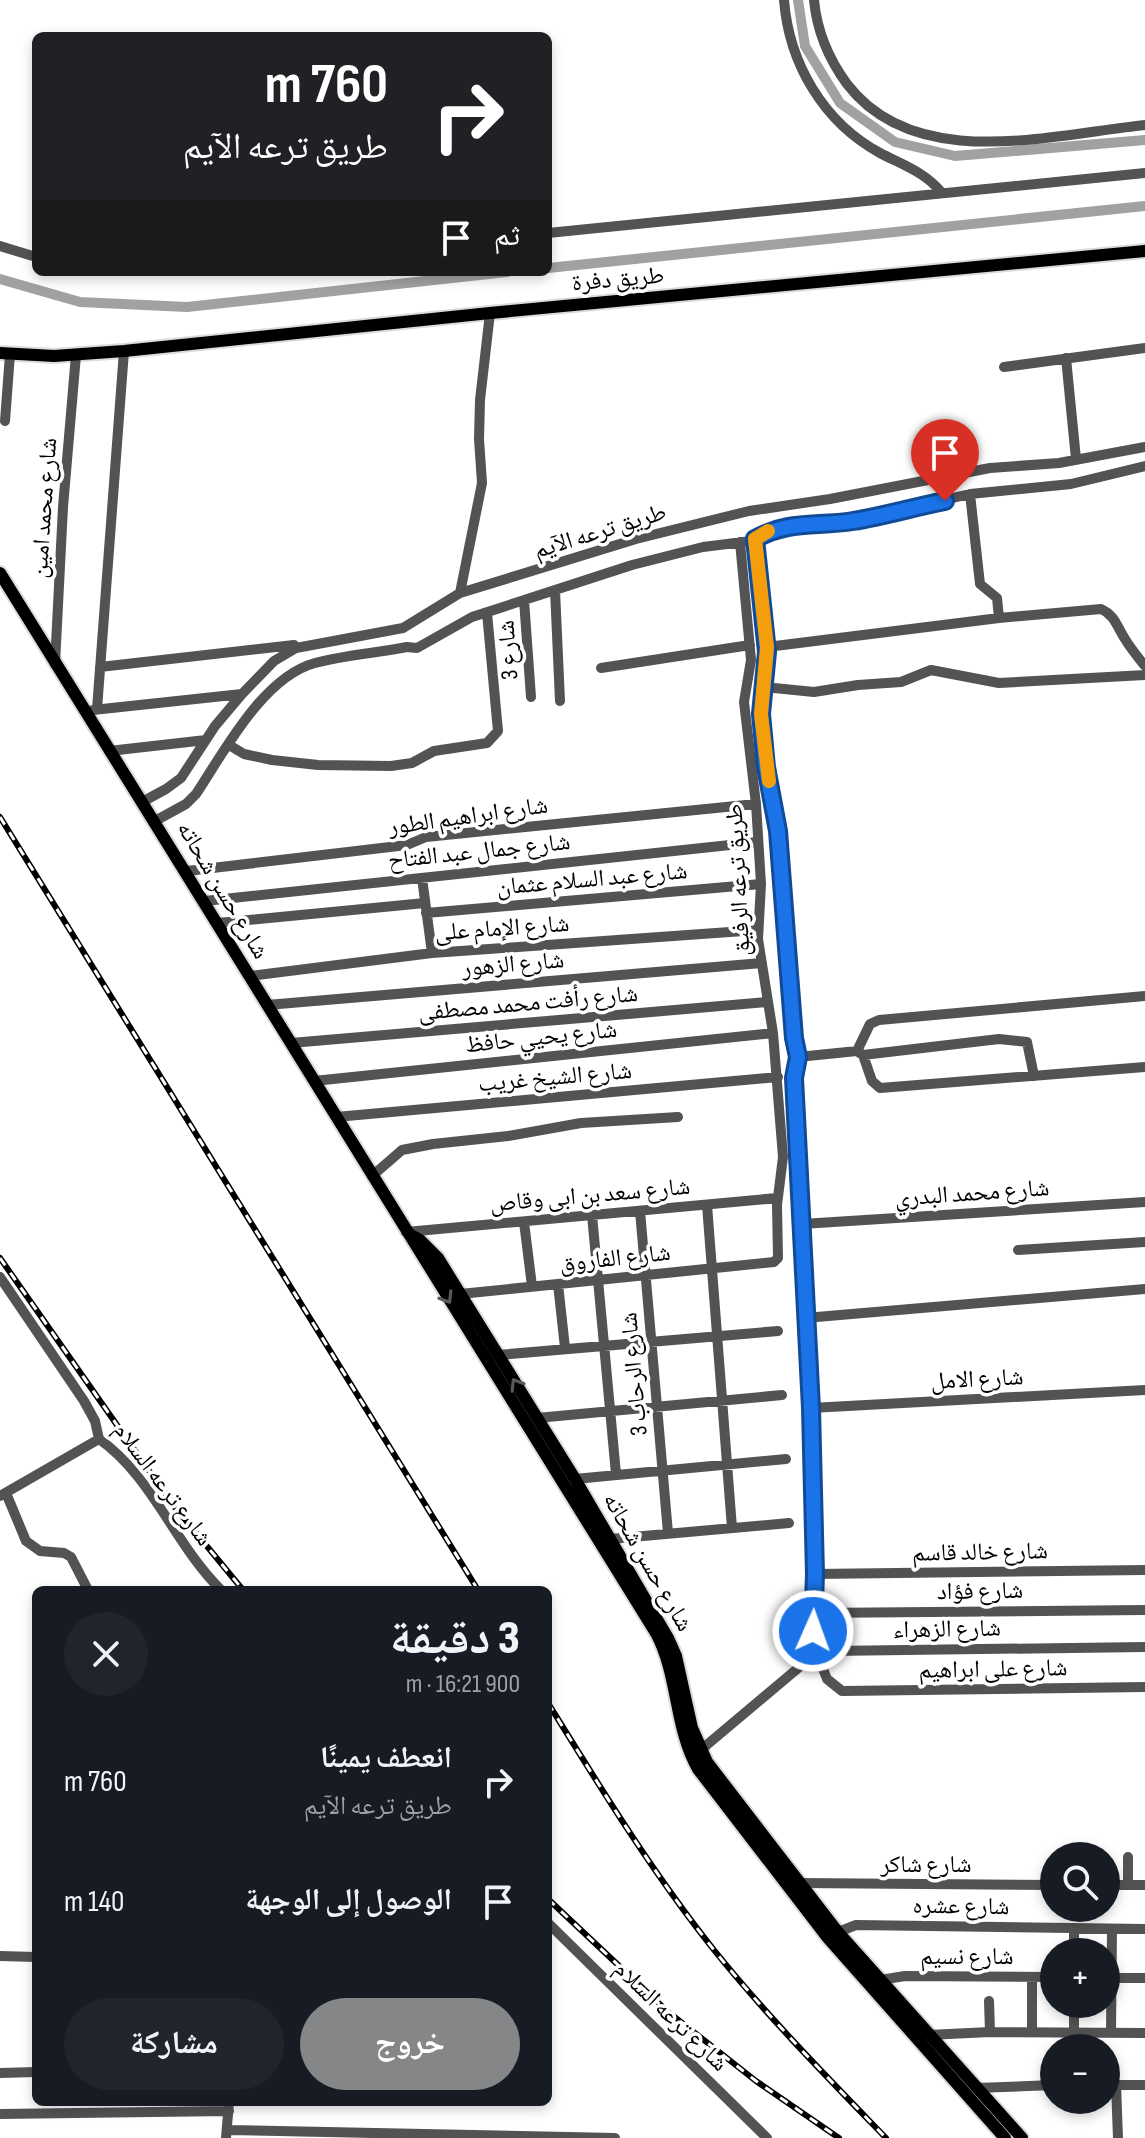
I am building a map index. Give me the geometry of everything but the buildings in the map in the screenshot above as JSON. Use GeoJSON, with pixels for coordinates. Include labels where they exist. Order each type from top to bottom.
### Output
{"type":"FeatureCollection","features":[{"type":"Feature","properties":{"kind":"main road","name":"طريق دفرة"},"geometry":{"type":"LineString","coordinates":[[5,354],[76,355],[124,351],[1145,251]]}},
{"type":"Feature","properties":{"kind":"main road","name":"شارع حسن شحاته"},"geometry":{"type":"LineString","coordinates":[[0,573],[55,664],[91,710],[109,751],[187,871],[406,1232],[656,1633],[667,1659],[682,1731],[696,1754],[833,1934],[1005,2138]]}},
{"type":"Feature","properties":{"kind":"main road","name":"شارع حسن شحاته"},"geometry":{"type":"LineString","coordinates":[[406,1232],[432,1250],[575,1479],[672,1647],[696,1754]]}},
{"type":"Feature","properties":{"kind":"main road","name":"شارع حسن شحاته"},"geometry":{"type":"LineString","coordinates":[[760,1841],[798,1883],[833,1934],[880,1980],[1022,2138]]}},
{"type":"Feature","properties":{"kind":"street"},"geometry":{"type":"LineString","coordinates":[[784,0],[787,30],[800,66],[829,111],[852,134],[925,176],[942,193]]}},
{"type":"Feature","properties":{"kind":"street"},"geometry":{"type":"LineString","coordinates":[[814,0],[825,48],[837,71],[873,111],[896,125],[941,140],[963,141],[1021,139],[1145,125]]}},
{"type":"Feature","properties":{"kind":"street"},"geometry":{"type":"LineString","coordinates":[[552,233],[1145,173]]}},
{"type":"Feature","properties":{"kind":"street"},"geometry":{"type":"LineString","coordinates":[[0,246],[32,256]]}},
{"type":"Feature","properties":{"kind":"street"},"geometry":{"type":"LineString","coordinates":[[460,593],[482,483],[480,400],[490,313]]}},
{"type":"Feature","properties":{"kind":"street"},"geometry":{"type":"LineString","coordinates":[[1004,367],[1145,348]]}},
{"type":"Feature","properties":{"kind":"street"},"geometry":{"type":"LineString","coordinates":[[124,351],[100,667],[91,710],[242,694]]}},
{"type":"Feature","properties":{"kind":"street"},"geometry":{"type":"LineString","coordinates":[[5,354],[5,421]]}},
{"type":"Feature","properties":{"kind":"street","name":"شارع محمد امين"},"geometry":{"type":"LineString","coordinates":[[55,664],[63,507],[76,355]]}},
{"type":"Feature","properties":{"kind":"street"},"geometry":{"type":"LineString","coordinates":[[1066,358],[1076,459]]}},
{"type":"Feature","properties":{"kind":"street","name":"طريق ترعه الآيم"},"geometry":{"type":"LineString","coordinates":[[142,802],[181,778],[242,694],[274,661],[296,648],[403,628],[460,593],[636,539],[749,511],[830,499],[990,468],[1059,463],[1145,447]]}},
{"type":"Feature","properties":{"kind":"street","name":"طريق ترعه الآيم"},"geometry":{"type":"LineString","coordinates":[[155,821],[186,804],[196,794],[254,710],[282,681],[305,667],[407,647],[417,648],[472,617],[632,565],[703,547],[755,539],[792,524],[852,521],[970,494],[1071,484],[1145,466]]}},
{"type":"Feature","properties":{"kind":"street"},"geometry":{"type":"LineString","coordinates":[[970,494],[980,584],[997,598],[999,618]]}},
{"type":"Feature","properties":{"kind":"street","name":"طريق ترعه الرفيق"},"geometry":{"type":"LineString","coordinates":[[755,539],[767,647],[761,714],[766,767],[778,831],[798,1057],[794,1078],[811,1408],[816,1653]]}},
{"type":"Feature","properties":{"kind":"street","name":"طريق ترعه الرفيق"},"geometry":{"type":"LineString","coordinates":[[740,542],[751,660],[744,702],[756,804],[761,884],[758,930],[778,1077],[784,1165],[777,1198],[779,1252],[774,1262]]}},
{"type":"Feature","properties":{"kind":"street"},"geometry":{"type":"LineString","coordinates":[[555,590],[560,701]]}},
{"type":"Feature","properties":{"kind":"street","name":"شارع 3"},"geometry":{"type":"LineString","coordinates":[[524,600],[531,697]]}},
{"type":"Feature","properties":{"kind":"street"},"geometry":{"type":"LineString","coordinates":[[767,647],[999,618],[1101,609],[1115,619],[1145,666]]}},
{"type":"Feature","properties":{"kind":"street"},"geometry":{"type":"LineString","coordinates":[[229,745],[244,754],[272,760],[318,765],[391,766],[412,763],[434,751],[487,743],[498,731],[487,613]]}},
{"type":"Feature","properties":{"kind":"street"},"geometry":{"type":"LineString","coordinates":[[100,667],[312,643]]}},
{"type":"Feature","properties":{"kind":"street"},"geometry":{"type":"LineString","coordinates":[[601,668],[750,645]]}},
{"type":"Feature","properties":{"kind":"street"},"geometry":{"type":"LineString","coordinates":[[764,687],[814,692],[901,682],[931,670],[999,683],[1145,675]]}},
{"type":"Feature","properties":{"kind":"street"},"geometry":{"type":"LineString","coordinates":[[109,751],[206,740]]}},
{"type":"Feature","properties":{"kind":"street","name":"شارع ابراهيم الطور"},"geometry":{"type":"LineString","coordinates":[[187,871],[407,845],[426,837],[756,804]]}},
{"type":"Feature","properties":{"kind":"street","name":"شارع جمال عبد الفتاح"},"geometry":{"type":"LineString","coordinates":[[205,901],[758,842]]}},
{"type":"Feature","properties":{"kind":"street"},"geometry":{"type":"LineString","coordinates":[[422,878],[432,953]]}},
{"type":"Feature","properties":{"kind":"street","name":"شارع عبد السلام عثمان"},"geometry":{"type":"LineString","coordinates":[[218,923],[761,884]]}},
{"type":"Feature","properties":{"kind":"street","name":"شارع الإمام على"},"geometry":{"type":"LineString","coordinates":[[250,976],[432,953],[758,930]]}},
{"type":"Feature","properties":{"kind":"street","name":"شارع الزهور"},"geometry":{"type":"LineString","coordinates":[[267,1005],[762,963]]}},
{"type":"Feature","properties":{"kind":"street"},"geometry":{"type":"LineString","coordinates":[[1145,996],[879,1020],[870,1024],[860,1053],[872,1081],[880,1088],[1145,1067]]}},
{"type":"Feature","properties":{"kind":"street","name":"شارع رأفت محمد مصطفى"},"geometry":{"type":"LineString","coordinates":[[291,1043],[768,1002]]}},
{"type":"Feature","properties":{"kind":"street","name":"شارع يحيي حافظ"},"geometry":{"type":"LineString","coordinates":[[314,1081],[773,1033]]}},
{"type":"Feature","properties":{"kind":"street"},"geometry":{"type":"LineString","coordinates":[[798,1057],[999,1039],[1027,1042],[1034,1076]]}},
{"type":"Feature","properties":{"kind":"street","name":"شارع الشيخ غريب"},"geometry":{"type":"LineString","coordinates":[[336,1117],[778,1077]]}},
{"type":"Feature","properties":{"kind":"street"},"geometry":{"type":"LineString","coordinates":[[372,1176],[402,1150],[433,1144],[508,1136],[581,1123],[678,1117]]}},
{"type":"Feature","properties":{"kind":"street","name":"شارع سعد بن ابى وقاص"},"geometry":{"type":"LineString","coordinates":[[406,1232],[777,1198]]}},
{"type":"Feature","properties":{"kind":"street","name":"شارع محمد البدري"},"geometry":{"type":"LineString","coordinates":[[802,1224],[1145,1202]]}},
{"type":"Feature","properties":{"kind":"street"},"geometry":{"type":"LineString","coordinates":[[707,1205],[732,1528]]}},
{"type":"Feature","properties":{"kind":"street","name":"شارع الرحاب 3"},"geometry":{"type":"LineString","coordinates":[[640,1211],[668,1533]]}},
{"type":"Feature","properties":{"kind":"street"},"geometry":{"type":"LineString","coordinates":[[592,1215],[616,1474]]}},
{"type":"Feature","properties":{"kind":"street"},"geometry":{"type":"LineString","coordinates":[[524,1222],[532,1286]]}},
{"type":"Feature","properties":{"kind":"street"},"geometry":{"type":"LineString","coordinates":[[1018,1250],[1145,1242]]}},
{"type":"Feature","properties":{"kind":"street","name":"شارع الفاروق"},"geometry":{"type":"LineString","coordinates":[[460,1294],[774,1262]]}},
{"type":"Feature","properties":{"kind":"street","name":"شارع ترعه السلام"},"geometry":{"type":"LineString","coordinates":[[0,1277],[84,1401],[95,1421],[99,1439],[121,1455],[217,1586]]}},
{"type":"Feature","properties":{"kind":"street"},"geometry":{"type":"LineString","coordinates":[[558,1284],[565,1348]]}},
{"type":"Feature","properties":{"kind":"street"},"geometry":{"type":"LineString","coordinates":[[805,1318],[1145,1289]]}},
{"type":"Feature","properties":{"kind":"street"},"geometry":{"type":"LineString","coordinates":[[498,1355],[778,1331]]}},
{"type":"Feature","properties":{"kind":"street","name":"شارع الامل"},"geometry":{"type":"LineString","coordinates":[[811,1408],[1145,1390]]}},
{"type":"Feature","properties":{"kind":"street"},"geometry":{"type":"LineString","coordinates":[[537,1418],[782,1395]]}},
{"type":"Feature","properties":{"kind":"street"},"geometry":{"type":"LineString","coordinates":[[86,1586],[71,1557],[64,1553],[40,1551],[26,1541],[3,1494],[99,1439]]}},
{"type":"Feature","properties":{"kind":"street"},"geometry":{"type":"LineString","coordinates":[[575,1479],[786,1459]]}},
{"type":"Feature","properties":{"kind":"street"},"geometry":{"type":"LineString","coordinates":[[610,1539],[789,1523]]}},
{"type":"Feature","properties":{"kind":"street","name":"شارع خالد قاسم"},"geometry":{"type":"LineString","coordinates":[[815,1574],[1145,1570]]}},
{"type":"Feature","properties":{"kind":"street","name":"شارع فؤاد"},"geometry":{"type":"LineString","coordinates":[[814,1613],[1145,1610]]}},
{"type":"Feature","properties":{"kind":"street","name":"شارع الزهراء"},"geometry":{"type":"LineString","coordinates":[[816,1653],[1145,1647]]}},
{"type":"Feature","properties":{"kind":"street"},"geometry":{"type":"LineString","coordinates":[[696,1754],[816,1653]]}},
{"type":"Feature","properties":{"kind":"street","name":"شارع على ابراهيم"},"geometry":{"type":"LineString","coordinates":[[816,1653],[827,1679],[842,1691],[1145,1687]]}},
{"type":"Feature","properties":{"kind":"street"},"geometry":{"type":"LineString","coordinates":[[1128,1857],[1128,1885]]}},
{"type":"Feature","properties":{"kind":"street","name":"شارع شاكر"},"geometry":{"type":"LineString","coordinates":[[798,1883],[1040,1885]]}},
{"type":"Feature","properties":{"kind":"street"},"geometry":{"type":"LineString","coordinates":[[1120,1885],[1145,1885]]}},
{"type":"Feature","properties":{"kind":"street","name":"شارع عشره"},"geometry":{"type":"LineString","coordinates":[[833,1934],[856,1925],[1145,1929]]}},
{"type":"Feature","properties":{"kind":"street","name":"شارع ترعه السلام"},"geometry":{"type":"LineString","coordinates":[[552,1927],[767,2138]]}},
{"type":"Feature","properties":{"kind":"street"},"geometry":{"type":"LineString","coordinates":[[1074,1928],[1074,1938]]}},
{"type":"Feature","properties":{"kind":"street"},"geometry":{"type":"LineString","coordinates":[[1111,1938],[1112,1929]]}},
{"type":"Feature","properties":{"kind":"street"},"geometry":{"type":"LineString","coordinates":[[0,1956],[32,1957]]}},
{"type":"Feature","properties":{"kind":"street","name":"شارع نسيم"},"geometry":{"type":"LineString","coordinates":[[880,1980],[905,1976],[1040,1977]]}},
{"type":"Feature","properties":{"kind":"street"},"geometry":{"type":"LineString","coordinates":[[1032,1977],[1032,2032]]}},
{"type":"Feature","properties":{"kind":"street"},"geometry":{"type":"LineString","coordinates":[[1120,1978],[1145,1978]]}},
{"type":"Feature","properties":{"kind":"street"},"geometry":{"type":"LineString","coordinates":[[989,2001],[990,2032]]}},
{"type":"Feature","properties":{"kind":"street"},"geometry":{"type":"LineString","coordinates":[[1074,2018],[1074,2032]]}},
{"type":"Feature","properties":{"kind":"street"},"geometry":{"type":"LineString","coordinates":[[1110,2018],[1111,2033]]}},
{"type":"Feature","properties":{"kind":"street"},"geometry":{"type":"LineString","coordinates":[[928,2035],[990,2032],[1145,2033]]}},
{"type":"Feature","properties":{"kind":"street"},"geometry":{"type":"LineString","coordinates":[[0,2073],[32,2072]]}},
{"type":"Feature","properties":{"kind":"street"},"geometry":{"type":"LineString","coordinates":[[1120,2085],[1145,2085]]}},
{"type":"Feature","properties":{"kind":"street"},"geometry":{"type":"LineString","coordinates":[[976,2088],[1040,2086]]}},
{"type":"Feature","properties":{"kind":"street"},"geometry":{"type":"LineString","coordinates":[[0,2114],[229,2107],[227,2134],[612,2138]]}},
{"type":"Feature","properties":{"kind":"street"},"geometry":{"type":"LineString","coordinates":[[1115,2114],[1118,2138]]}},
{"type":"Feature","properties":{"kind":"waterway"},"geometry":{"type":"LineString","coordinates":[[798,0],[805,46],[840,103],[895,142],[955,156],[1145,140]]}},
{"type":"Feature","properties":{"kind":"waterway"},"geometry":{"type":"LineString","coordinates":[[552,268],[1145,206]]}},
{"type":"Feature","properties":{"kind":"waterway"},"geometry":{"type":"LineString","coordinates":[[0,279],[80,302],[187,307],[470,276]]}},
{"type":"Feature","properties":{"kind":"railway"},"geometry":{"type":"LineString","coordinates":[[0,817],[476,1586]]}},
{"type":"Feature","properties":{"kind":"railway"},"geometry":{"type":"LineString","coordinates":[[0,1258],[173,1505],[240,1586]]}},
{"type":"Feature","properties":{"kind":"railway"},"geometry":{"type":"LineString","coordinates":[[552,1709],[648,1860],[714,1950],[776,2022],[886,2138]]}},
{"type":"Feature","properties":{"kind":"railway"},"geometry":{"type":"LineString","coordinates":[[552,1903],[667,2011],[756,2081],[839,2138]]}},
{"type":"Feature","properties":{"kind":"slow traffic"},"geometry":{"type":"LineString","coordinates":[[768,531],[755,539],[767,647],[761,714],[769,781]]}},
{"type":"Feature","properties":{"kind":"route"},"geometry":{"type":"LineString","coordinates":[[813,1631],[815,1574],[811,1408],[794,1078],[798,1057],[778,831],[766,767],[761,714],[767,652],[755,539],[792,524],[822,525],[852,521],[945,501]]}}]}
